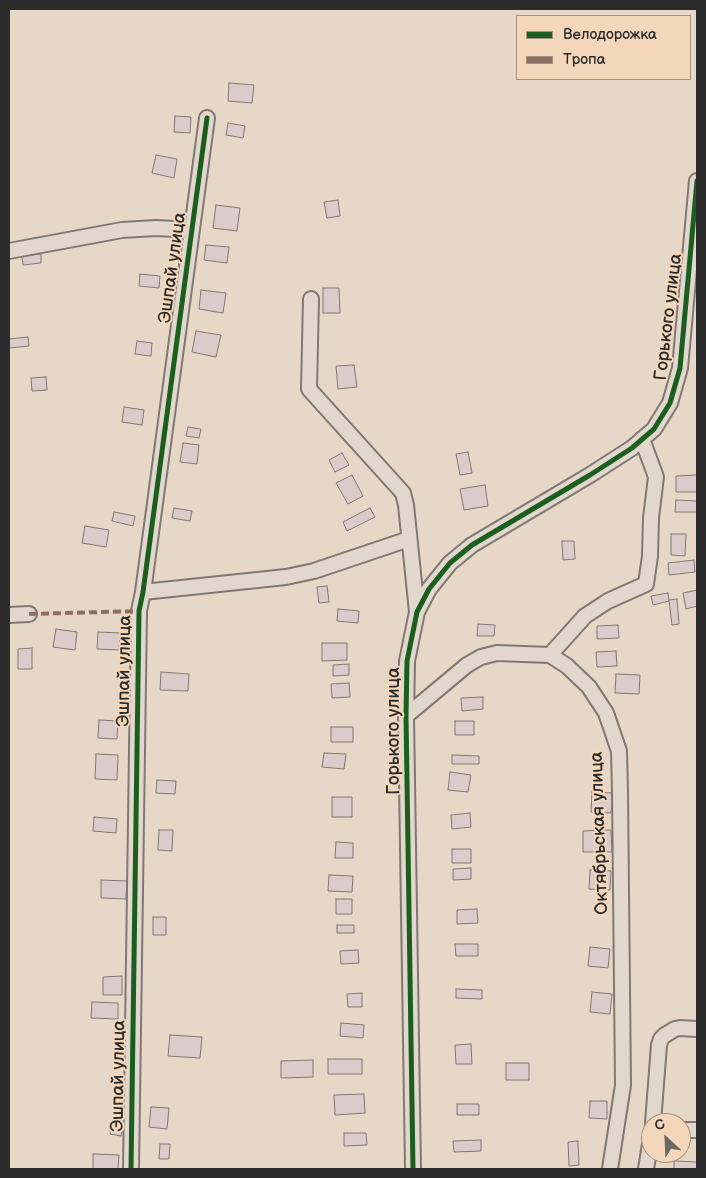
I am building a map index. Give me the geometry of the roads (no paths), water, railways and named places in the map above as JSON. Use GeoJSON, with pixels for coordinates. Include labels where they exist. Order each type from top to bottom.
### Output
{"type":"FeatureCollection","features":[{"type":"Feature","properties":{"kind":"street","name":"Эшпай улица"},"geometry":{"type":"LineString","coordinates":[[131,1169],[139,611],[207,118]]}},
{"type":"Feature","properties":{"kind":"street","name":"Горького улица"},"geometry":{"type":"LineString","coordinates":[[413,1169],[406,716],[407,661],[417,612],[429,589],[450,563],[472,544],[590,475],[632,448],[654,429],[670,403],[680,368],[697,181]]}},
{"type":"Feature","properties":{"kind":"street"},"geometry":{"type":"LineString","coordinates":[[9,251],[122,230],[156,228],[192,230]]}},
{"type":"Feature","properties":{"kind":"street"},"geometry":{"type":"LineString","coordinates":[[311,299],[309,390],[402,493],[406,505],[417,612]]}},
{"type":"Feature","properties":{"kind":"street"},"geometry":{"type":"LineString","coordinates":[[406,716],[467,665],[481,657],[497,653],[550,655],[585,616],[608,601],[646,584],[656,477],[642,439]]}},
{"type":"Feature","properties":{"kind":"street"},"geometry":{"type":"LineString","coordinates":[[143,592],[286,577],[314,571],[409,539]]}},
{"type":"Feature","properties":{"kind":"street"},"geometry":{"type":"LineString","coordinates":[[9,614],[29,614]]}},
{"type":"Feature","properties":{"kind":"street","name":"Октябрьская улица"},"geometry":{"type":"LineString","coordinates":[[550,655],[567,666],[589,687],[606,713],[618,752],[623,1085],[610,1169]]}},
{"type":"Feature","properties":{"kind":"street"},"geometry":{"type":"LineString","coordinates":[[654,1113],[659,1045],[662,1039],[675,1029],[697,1029]]}}]}
